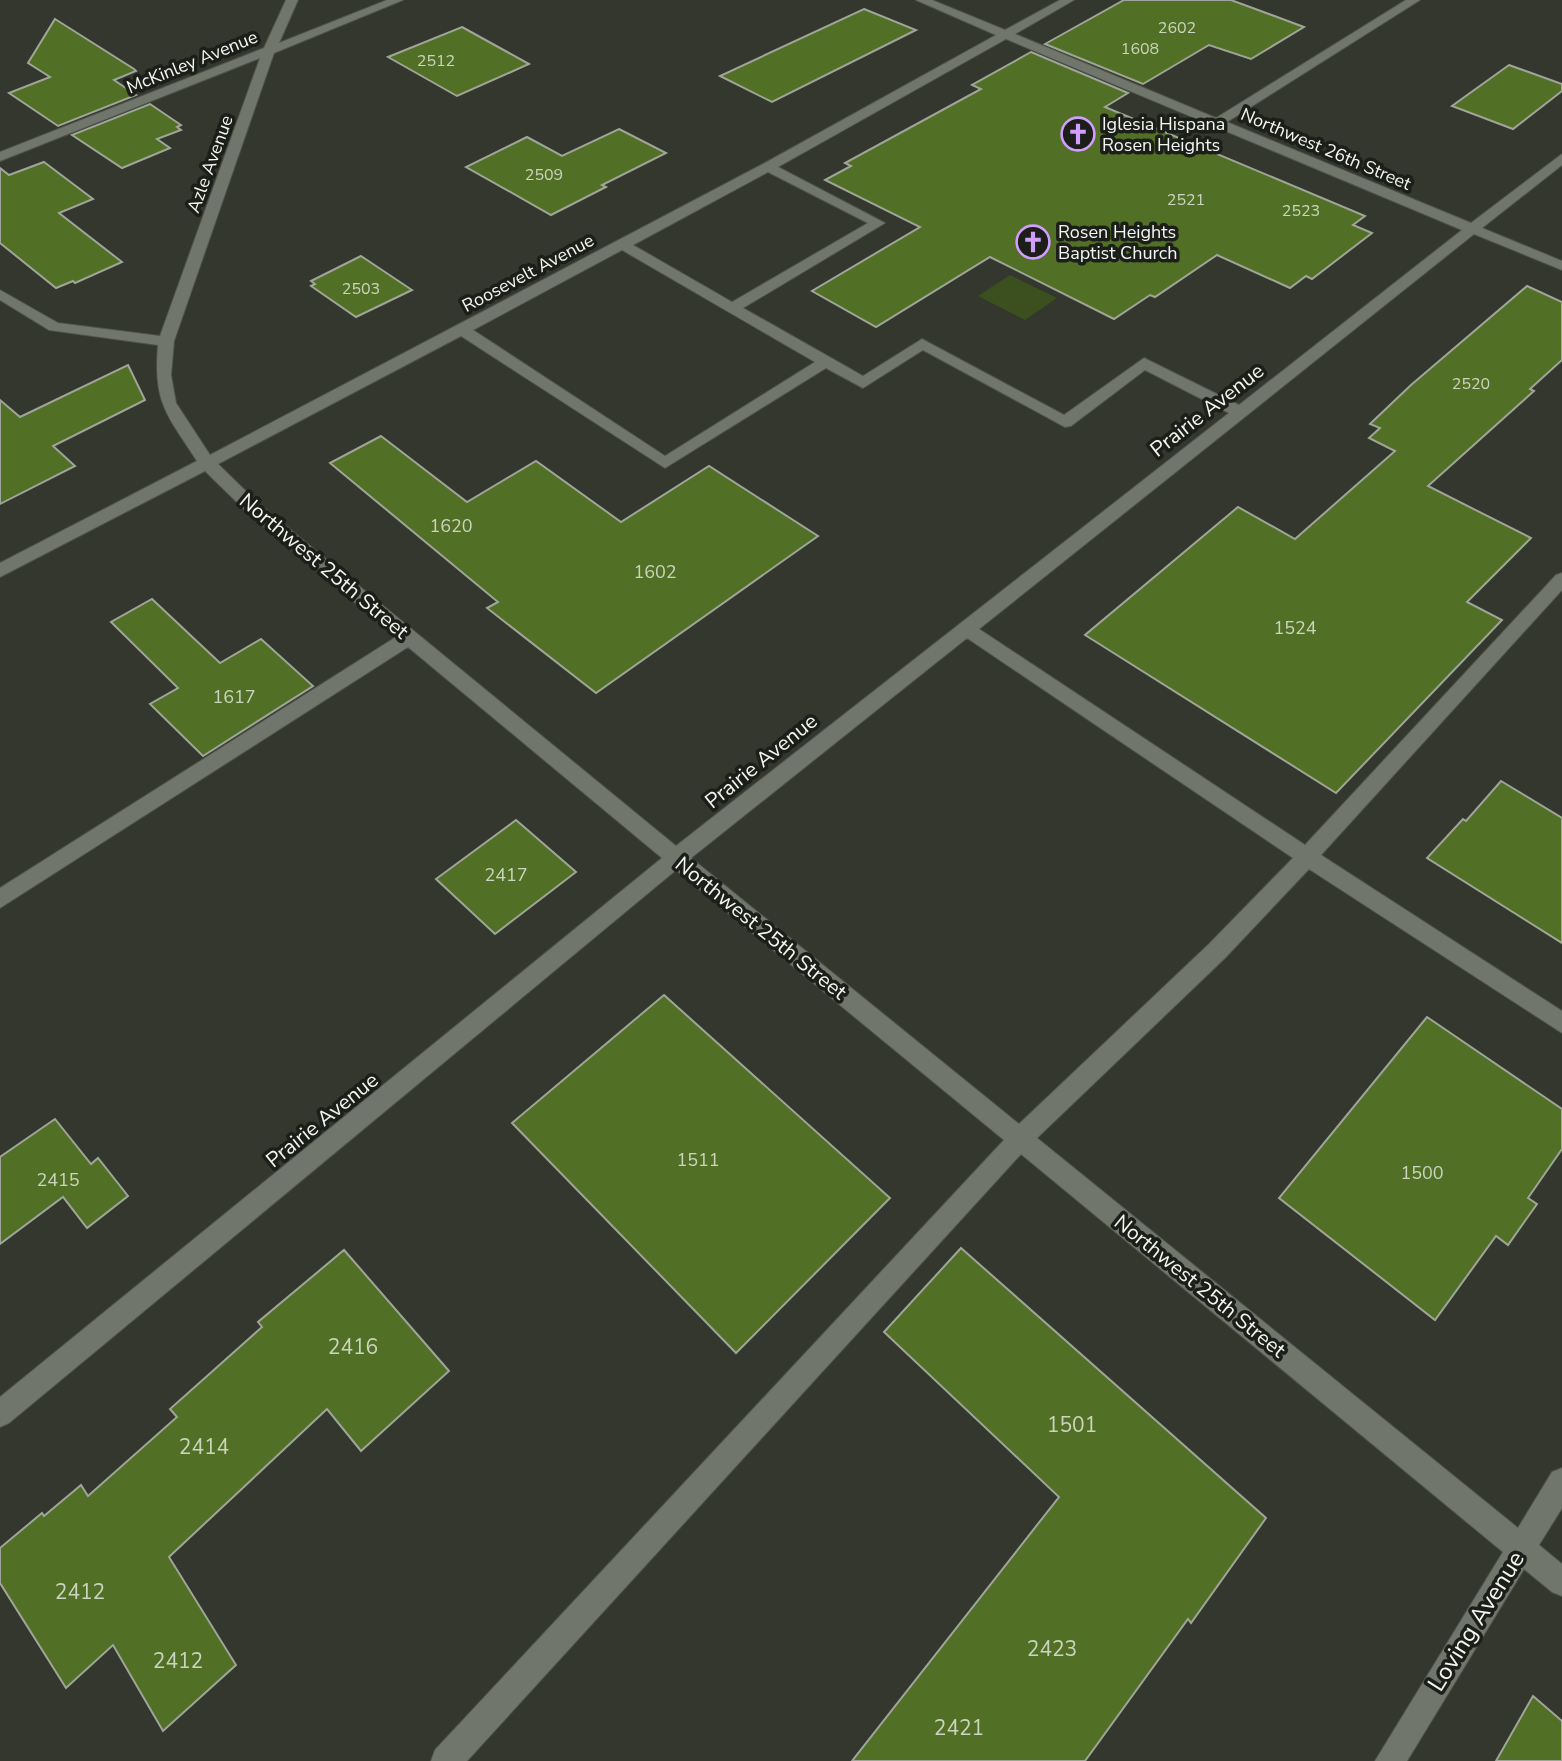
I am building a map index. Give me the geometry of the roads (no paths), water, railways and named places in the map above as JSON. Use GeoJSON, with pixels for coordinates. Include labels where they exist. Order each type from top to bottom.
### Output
{"type":"FeatureCollection","features":[{"type":"Feature","properties":{"kind":"street","name":"Azle Avenue"},"geometry":{"type":"LineString","coordinates":[[166,341],[269,51],[292,0]]}},
{"type":"Feature","properties":{"kind":"street","name":"McKinley Avenue"},"geometry":{"type":"LineString","coordinates":[[0,157],[397,0]]}},
{"type":"Feature","properties":{"kind":"street","name":"Northwest 26th Street"},"geometry":{"type":"LineString","coordinates":[[922,0],[1562,266]]}},
{"type":"Feature","properties":{"kind":"street","name":"Roosevelt Avenue"},"geometry":{"type":"LineString","coordinates":[[0,571],[768,167],[1002,34],[1068,0]]}},
{"type":"Feature","properties":{"kind":"street"},"geometry":{"type":"LineString","coordinates":[[1218,122],[1414,0]]}},
{"type":"Feature","properties":{"kind":"street","name":"Prairie Avenue"},"geometry":{"type":"LineString","coordinates":[[0,1414],[676,858],[1562,158]]}},
{"type":"Feature","properties":{"kind":"street"},"geometry":{"type":"LineString","coordinates":[[732,308],[878,223],[768,167]]}},
{"type":"Feature","properties":{"kind":"street"},"geometry":{"type":"LineString","coordinates":[[622,244],[863,383],[922,344],[1065,422],[1144,363],[1240,412]]}},
{"type":"Feature","properties":{"kind":"street"},"geometry":{"type":"LineString","coordinates":[[0,294],[54,327],[166,341]]}},
{"type":"Feature","properties":{"kind":"street"},"geometry":{"type":"LineString","coordinates":[[462,330],[665,463],[826,362]]}},
{"type":"Feature","properties":{"kind":"street","name":"Northwest 25th Street"},"geometry":{"type":"LineString","coordinates":[[166,341],[163,375],[168,403],[206,462],[253,508],[676,858],[1562,1582]]}},
{"type":"Feature","properties":{"kind":"street"},"geometry":{"type":"LineString","coordinates":[[446,1761],[1020,1139],[1217,951],[1307,858],[1562,579]]}},
{"type":"Feature","properties":{"kind":"street"},"geometry":{"type":"LineString","coordinates":[[966,629],[1307,858],[1562,1023]]}},
{"type":"Feature","properties":{"kind":"street"},"geometry":{"type":"LineString","coordinates":[[0,899],[409,638]]}},
{"type":"Feature","properties":{"kind":"street","name":"Loving Avenue"},"geometry":{"type":"LineString","coordinates":[[1390,1761],[1562,1482]]}},
{"type":"Feature","properties":{"kind":"place","name":"Iglesia Hispana Rosen Heights"},"geometry":{"type":"Point","coordinates":[1078,134]}},
{"type":"Feature","properties":{"kind":"place","name":"Rosen Heights Baptist Church"},"geometry":{"type":"Point","coordinates":[1033,242]}}]}
